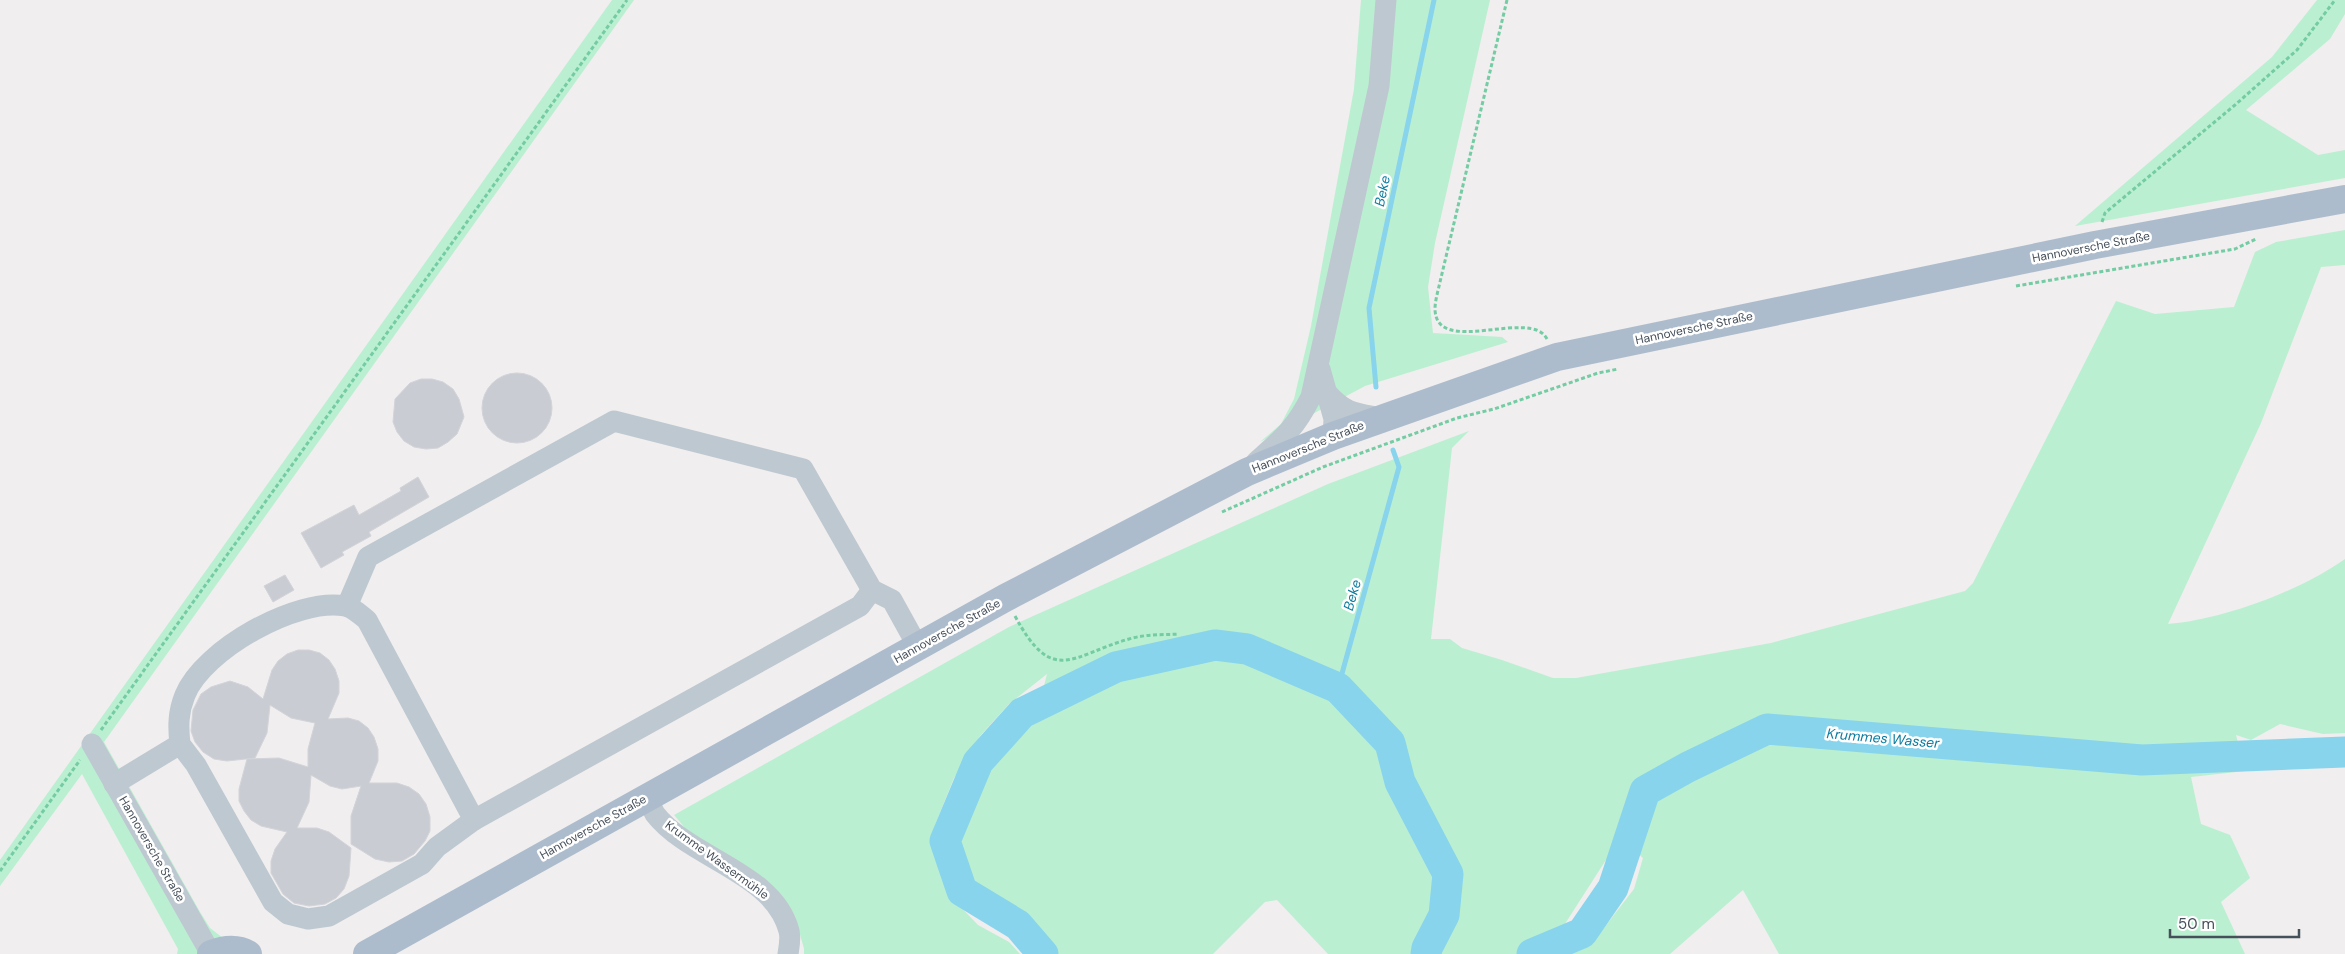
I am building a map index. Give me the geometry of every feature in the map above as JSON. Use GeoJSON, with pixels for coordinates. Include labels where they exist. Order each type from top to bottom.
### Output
{"type":"FeatureCollection","features":[{"type":"Feature","properties":{"kind":"main road","name":"Hannoversche Straße"},"geometry":{"type":"LineString","coordinates":[[367,954],[647,796],[1005,598],[1247,472],[1333,436],[1557,357],[2056,253],[2345,199]]}},
{"type":"Feature","properties":{"kind":"main road","name":"Hannoversche Straße"},"geometry":{"type":"LineString","coordinates":[[211,954],[233,949],[248,954]]}},
{"type":"Feature","properties":{"kind":"street"},"geometry":{"type":"LineString","coordinates":[[1333,436],[1321,424],[1319,368],[1379,86],[1386,0]]}},
{"type":"Feature","properties":{"kind":"street"},"geometry":{"type":"LineString","coordinates":[[1319,395],[1352,413],[1382,418]]}},
{"type":"Feature","properties":{"kind":"street"},"geometry":{"type":"LineString","coordinates":[[1247,472],[1282,441],[1319,395]]}},
{"type":"Feature","properties":{"kind":"street"},"geometry":{"type":"LineString","coordinates":[[347,606],[368,557],[614,420],[803,469],[872,590],[892,600],[918,647]]}},
{"type":"Feature","properties":{"kind":"street"},"geometry":{"type":"LineString","coordinates":[[474,820],[368,620],[347,606],[325,605],[284,614],[241,637],[206,665],[185,694],[177,722],[180,744],[196,765],[273,902],[288,914],[308,919],[329,916],[422,864],[437,847],[474,820],[860,606],[872,590]]}},
{"type":"Feature","properties":{"kind":"street","name":"Hannoversche Straße"},"geometry":{"type":"LineString","coordinates":[[92,744],[211,954]]}},
{"type":"Feature","properties":{"kind":"street"},"geometry":{"type":"LineString","coordinates":[[114,784],[180,744]]}},
{"type":"Feature","properties":{"kind":"street","name":"Krumme Wassermühle"},"geometry":{"type":"LineString","coordinates":[[647,796],[655,813],[675,833],[771,897],[783,915],[790,933],[788,954]]}},
{"type":"Feature","properties":{"kind":"path"},"geometry":{"type":"LineString","coordinates":[[0,871],[627,0]]}},
{"type":"Feature","properties":{"kind":"path"},"geometry":{"type":"LineString","coordinates":[[1507,0],[1435,310],[1439,323],[1459,332],[1530,327],[1545,333],[1548,340]]}},
{"type":"Feature","properties":{"kind":"path"},"geometry":{"type":"LineString","coordinates":[[2105,213],[2235,105],[2297,50],[2335,0]]}},
{"type":"Feature","properties":{"kind":"path"},"geometry":{"type":"LineString","coordinates":[[2012,286],[2235,249],[2258,238]]}},
{"type":"Feature","properties":{"kind":"path"},"geometry":{"type":"LineString","coordinates":[[1217,514],[1323,467],[1457,418],[1494,409],[1598,373],[1627,367]]}},
{"type":"Feature","properties":{"kind":"path"},"geometry":{"type":"LineString","coordinates":[[1005,598],[1021,627],[1042,654],[1056,661],[1074,660],[1131,638],[1179,634]]}},
{"type":"Feature","properties":{"kind":"green space"},"geometry":{"type":"Polygon","coordinates":[[[612,0],[634,0],[104,742],[200,912],[210,928],[223,938],[198,954],[177,954],[178,949],[82,774],[0,886],[0,860],[612,0]]]}},
{"type":"Feature","properties":{"kind":"green space"},"geometry":{"type":"Polygon","coordinates":[[[1361,0],[1490,0],[1435,243],[1428,287],[1433,333],[1502,337],[1508,342],[1365,386],[1260,442],[1281,424],[1294,399],[1311,326],[1354,89],[1361,0]]]}},
{"type":"Feature","properties":{"kind":"green space"},"geometry":{"type":"Polygon","coordinates":[[[2317,0],[2345,0],[2345,14],[2330,39],[2246,110],[2318,155],[2345,150],[2345,178],[2075,226],[2272,57],[2317,0]]]}},
{"type":"Feature","properties":{"kind":"green space"},"geometry":{"type":"Polygon","coordinates":[[[2345,230],[2345,265],[2321,267],[2261,423],[2168,624],[2212,617],[2260,602],[2306,582],[2345,559],[2345,733],[2323,734],[2280,724],[2251,740],[2236,735],[2245,771],[2191,777],[2201,824],[2230,835],[2250,878],[2221,902],[2245,954],[1779,954],[1743,890],[1670,954],[1560,954],[1593,942],[1634,889],[1643,858],[1620,838],[1561,930],[1527,944],[1521,954],[1328,954],[1277,900],[1265,902],[1213,954],[1054,954],[1025,920],[973,885],[956,843],[983,774],[1016,728],[1038,710],[1047,674],[1009,704],[980,736],[954,778],[935,825],[938,866],[952,898],[978,925],[1009,942],[1020,954],[804,954],[795,916],[774,888],[692,836],[674,815],[1009,627],[1328,484],[1469,431],[1452,448],[1431,639],[1450,639],[1462,648],[1553,678],[1576,678],[1771,643],[1965,591],[1973,583],[2116,301],[2155,314],[2234,307],[2255,252],[2276,242],[2345,230]]]}},
{"type":"Feature","properties":{"kind":"building"},"geometry":{"type":"Polygon","coordinates":[[[510,373],[524,373],[537,379],[546,388],[552,401],[550,421],[542,433],[524,443],[510,443],[497,437],[488,428],[482,415],[482,401],[488,388],[497,379],[510,373]]]}},
{"type":"Feature","properties":{"kind":"building"},"geometry":{"type":"Polygon","coordinates":[[[421,379],[443,382],[453,389],[459,399],[464,417],[457,434],[438,448],[414,447],[404,441],[397,432],[393,422],[395,399],[410,383],[421,379]]]}},
{"type":"Feature","properties":{"kind":"building"},"geometry":{"type":"Polygon","coordinates":[[[418,477],[429,497],[369,532],[371,536],[342,552],[344,555],[321,568],[301,533],[354,505],[359,515],[401,491],[400,488],[418,477]]]}},
{"type":"Feature","properties":{"kind":"building"},"geometry":{"type":"Polygon","coordinates":[[[285,575],[294,590],[273,602],[264,586],[285,575]]]}},
{"type":"Feature","properties":{"kind":"building"},"geometry":{"type":"Polygon","coordinates":[[[298,650],[320,653],[329,660],[335,669],[339,681],[339,693],[328,719],[348,718],[359,721],[368,728],[374,737],[378,749],[378,761],[369,783],[397,783],[409,787],[419,794],[426,804],[430,817],[430,831],[425,841],[414,854],[402,861],[389,862],[375,859],[351,844],[351,816],[361,786],[342,789],[330,786],[311,775],[309,802],[297,828],[317,828],[329,832],[351,848],[349,876],[344,889],[336,898],[325,904],[309,906],[294,903],[283,894],[271,873],[271,861],[275,849],[287,832],[261,826],[251,820],[239,801],[239,789],[247,759],[279,758],[308,767],[308,749],[315,723],[291,718],[270,705],[267,733],[255,758],[227,761],[214,759],[203,752],[195,742],[191,731],[193,710],[201,694],[211,687],[230,681],[248,687],[263,699],[272,670],[278,661],[287,654],[298,650]]]}},
{"type":"Feature","properties":{"kind":"waterway","name":"Beke"},"geometry":{"type":"LineString","coordinates":[[1376,387],[1369,308],[1434,0]]}},
{"type":"Feature","properties":{"kind":"waterway","name":"Beke"},"geometry":{"type":"LineString","coordinates":[[1338,688],[1399,467],[1393,450]]}},
{"type":"Feature","properties":{"kind":"waterway","name":"Krummes Wasser"},"geometry":{"type":"LineString","coordinates":[[1043,954],[1018,925],[962,891],[945,841],[978,762],[1022,713],[1116,667],[1215,645],[1247,649],[1338,688],[1390,743],[1400,782],[1448,874],[1444,915],[1427,948],[1426,954]]}},
{"type":"Feature","properties":{"kind":"waterway","name":"Krummes Wasser"},"geometry":{"type":"LineString","coordinates":[[1532,954],[1582,933],[1613,888],[1645,791],[1688,767],[1767,729],[2142,760],[2345,752]]}}]}
